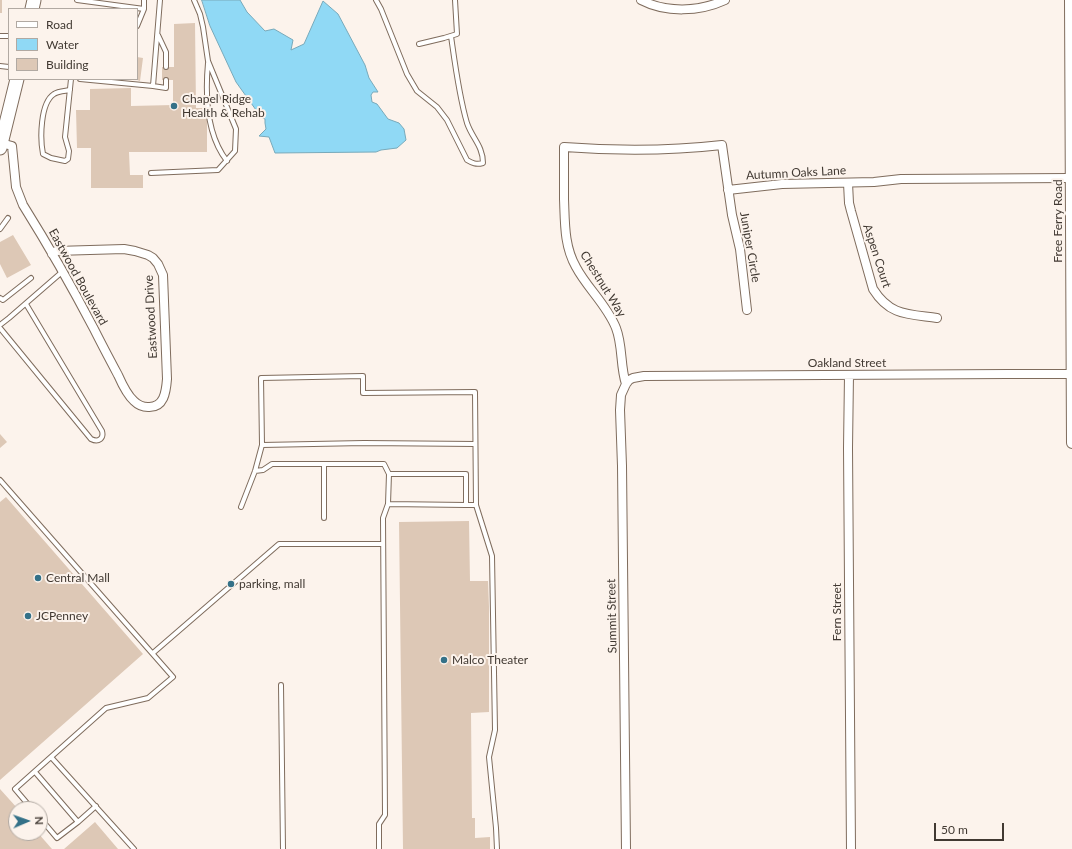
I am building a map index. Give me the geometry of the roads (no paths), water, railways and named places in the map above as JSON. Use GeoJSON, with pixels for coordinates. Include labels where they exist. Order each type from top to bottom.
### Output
{"type":"FeatureCollection","features":[{"type":"Feature","properties":{"kind":"main road"},"geometry":{"type":"LineString","coordinates":[[1,145],[17,80]]}},
{"type":"Feature","properties":{"kind":"street"},"geometry":{"type":"LineString","coordinates":[[641,0],[655,6],[679,10],[704,7],[725,0]]}},
{"type":"Feature","properties":{"kind":"street","name":"Free Ferry Road"},"geometry":{"type":"LineString","coordinates":[[1070,0],[1072,443]]}},
{"type":"Feature","properties":{"kind":"street","name":"Eastwood Boulevard"},"geometry":{"type":"LineString","coordinates":[[1,145],[12,146],[15,180],[18,194],[23,205],[88,317],[131,398],[142,407],[157,406]]}},
{"type":"Feature","properties":{"kind":"street","name":"Chestnut Way"},"geometry":{"type":"LineString","coordinates":[[626,384],[623,375],[620,342],[616,328],[610,316],[576,268],[567,246],[565,232],[564,147],[586,149],[654,150],[722,145],[728,190]]}},
{"type":"Feature","properties":{"kind":"street","name":"Autumn Oaks Lane"},"geometry":{"type":"LineString","coordinates":[[728,190],[782,184],[848,183],[902,179],[1070,178]]}},
{"type":"Feature","properties":{"kind":"street","name":"Aspen Court"},"geometry":{"type":"LineString","coordinates":[[848,183],[849,203],[873,289],[879,298],[894,311],[904,314],[936,318]]}},
{"type":"Feature","properties":{"kind":"street","name":"Juniper Circle"},"geometry":{"type":"LineString","coordinates":[[728,190],[740,249],[747,310]]}},
{"type":"Feature","properties":{"kind":"street","name":"Eastwood Drive"},"geometry":{"type":"LineString","coordinates":[[52,254],[56,251],[130,250],[142,252],[158,264],[163,275],[167,378],[166,390],[160,404],[157,406]]}},
{"type":"Feature","properties":{"kind":"street","name":"Oakland Street"},"geometry":{"type":"LineString","coordinates":[[626,384],[633,378],[644,376],[1071,374]]}},
{"type":"Feature","properties":{"kind":"street","name":"Fern Street"},"geometry":{"type":"LineString","coordinates":[[849,375],[848,464],[851,849]]}},
{"type":"Feature","properties":{"kind":"street","name":"Summit Street"},"geometry":{"type":"LineString","coordinates":[[626,384],[621,395],[620,410],[623,521],[626,849]]}},
{"type":"Feature","properties":{"kind":"lane"},"geometry":{"type":"LineString","coordinates":[[77,0],[137,8]]}},
{"type":"Feature","properties":{"kind":"lane"},"geometry":{"type":"LineString","coordinates":[[138,24],[144,9],[144,0]]}},
{"type":"Feature","properties":{"kind":"lane"},"geometry":{"type":"LineString","coordinates":[[153,86],[160,0]]}},
{"type":"Feature","properties":{"kind":"lane"},"geometry":{"type":"LineString","coordinates":[[194,0],[200,14],[203,27],[208,61],[206,82],[209,118],[216,142],[227,161]]}},
{"type":"Feature","properties":{"kind":"lane"},"geometry":{"type":"LineString","coordinates":[[376,0],[407,74],[417,91],[436,107],[447,120],[467,160],[472,163],[483,163],[483,156],[468,124],[458,84],[451,36]]}},
{"type":"Feature","properties":{"kind":"lane"},"geometry":{"type":"LineString","coordinates":[[419,44],[457,34],[455,0]]}},
{"type":"Feature","properties":{"kind":"lane"},"geometry":{"type":"LineString","coordinates":[[138,8],[144,9]]}},
{"type":"Feature","properties":{"kind":"lane"},"geometry":{"type":"LineString","coordinates":[[157,34],[166,52],[166,67]]}},
{"type":"Feature","properties":{"kind":"lane"},"geometry":{"type":"LineString","coordinates":[[151,173],[218,170],[235,151],[236,129],[208,61]]}},
{"type":"Feature","properties":{"kind":"lane"},"geometry":{"type":"LineString","coordinates":[[70,90],[56,93],[50,97],[43,115],[41,142],[43,154],[51,158],[65,161],[68,159],[69,151],[65,137],[70,90],[71,80]]}},
{"type":"Feature","properties":{"kind":"lane"},"geometry":{"type":"LineString","coordinates":[[90,80],[166,88],[166,80]]}},
{"type":"Feature","properties":{"kind":"lane"},"geometry":{"type":"LineString","coordinates":[[0,229],[8,218]]}},
{"type":"Feature","properties":{"kind":"lane"},"geometry":{"type":"LineString","coordinates":[[26,304],[102,431],[103,434],[101,439],[95,441],[91,439],[0,327],[62,272]]}},
{"type":"Feature","properties":{"kind":"lane"},"geometry":{"type":"LineString","coordinates":[[0,298],[3,300],[31,278]]}},
{"type":"Feature","properties":{"kind":"lane"},"geometry":{"type":"LineString","coordinates":[[241,507],[255,471],[262,445],[261,378],[363,376],[363,393],[475,392],[476,505],[492,556],[496,730],[489,757],[497,849]]}},
{"type":"Feature","properties":{"kind":"lane"},"geometry":{"type":"LineString","coordinates":[[262,445],[364,443],[475,444]]}},
{"type":"Feature","properties":{"kind":"lane"},"geometry":{"type":"LineString","coordinates":[[255,471],[263,470],[272,464],[384,464],[389,474],[388,504],[383,518],[385,815],[379,824],[379,849]]}},
{"type":"Feature","properties":{"kind":"lane"},"geometry":{"type":"LineString","coordinates":[[324,464],[324,518]]}},
{"type":"Feature","properties":{"kind":"lane"},"geometry":{"type":"LineString","coordinates":[[389,474],[466,474],[466,505]]}},
{"type":"Feature","properties":{"kind":"lane"},"geometry":{"type":"LineString","coordinates":[[1,483],[173,677],[148,698],[106,708],[15,790],[25,801]]}},
{"type":"Feature","properties":{"kind":"lane"},"geometry":{"type":"LineString","coordinates":[[388,504],[476,505]]}},
{"type":"Feature","properties":{"kind":"lane"},"geometry":{"type":"LineString","coordinates":[[153,653],[279,544],[383,544]]}},
{"type":"Feature","properties":{"kind":"lane"},"geometry":{"type":"LineString","coordinates":[[281,685],[283,849]]}},
{"type":"Feature","properties":{"kind":"lane"},"geometry":{"type":"LineString","coordinates":[[51,757],[134,849]]}},
{"type":"Feature","properties":{"kind":"lane"},"geometry":{"type":"LineString","coordinates":[[35,772],[78,822]]}},
{"type":"Feature","properties":{"kind":"lane"},"geometry":{"type":"LineString","coordinates":[[48,827],[58,838],[96,806]]}},
{"type":"Feature","properties":{"kind":"water"},"geometry":{"type":"Polygon","coordinates":[[[202,0],[240,0],[247,12],[265,31],[274,29],[293,40],[291,50],[304,44],[323,1],[338,14],[365,65],[369,78],[378,92],[373,92],[371,95],[372,102],[377,104],[388,119],[399,123],[404,129],[406,140],[397,148],[376,152],[275,153],[269,137],[259,136],[266,129],[265,119],[261,117],[236,82],[210,26],[202,0]]]}},
{"type":"Feature","properties":{"kind":"place","name":"Chapel Ridge Health & Rehab"},"geometry":{"type":"Point","coordinates":[174,106]}},
{"type":"Feature","properties":{"kind":"place","name":"Central Mall"},"geometry":{"type":"Point","coordinates":[38,578]}},
{"type":"Feature","properties":{"kind":"place","name":"parking, mall"},"geometry":{"type":"Point","coordinates":[231,584]}},
{"type":"Feature","properties":{"kind":"place","name":"JCPenney"},"geometry":{"type":"Point","coordinates":[28,616]}},
{"type":"Feature","properties":{"kind":"place","name":"Malco Theater"},"geometry":{"type":"Point","coordinates":[444,660]}}]}
